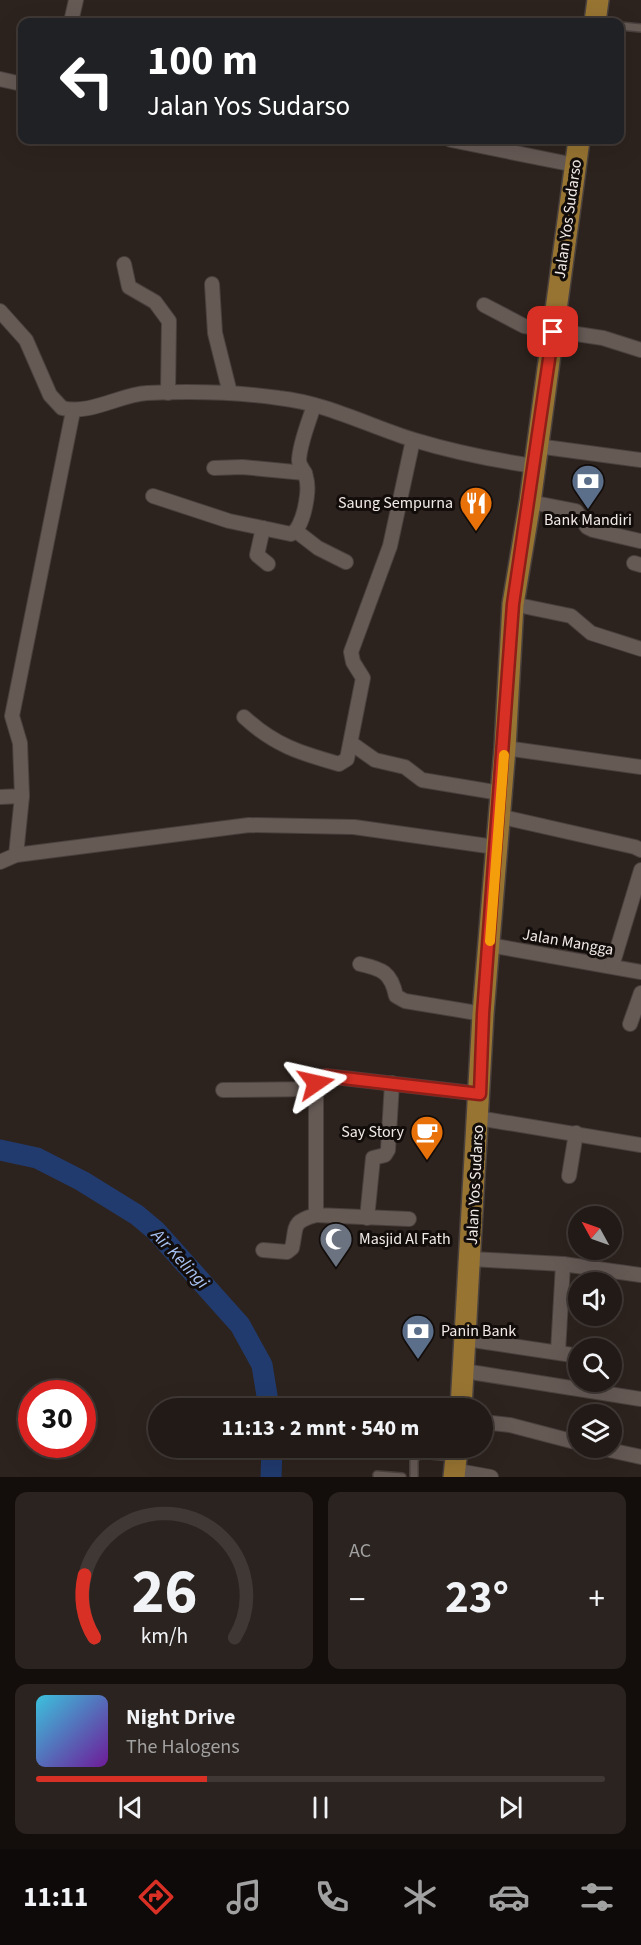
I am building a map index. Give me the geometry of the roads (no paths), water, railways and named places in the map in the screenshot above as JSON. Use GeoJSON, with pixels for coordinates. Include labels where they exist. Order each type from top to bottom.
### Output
{"type":"FeatureCollection","features":[{"type":"Feature","properties":{"kind":"highway"},"geometry":{"type":"LineString","coordinates":[[596,18],[598,0]]}},
{"type":"Feature","properties":{"kind":"highway","name":"Jalan Yos Sudarso"},"geometry":{"type":"LineString","coordinates":[[462,1398],[483,1014],[495,847],[505,748],[513,604],[530,502],[578,144]]}},
{"type":"Feature","properties":{"kind":"street"},"geometry":{"type":"LineString","coordinates":[[72,18],[76,0]]}},
{"type":"Feature","properties":{"kind":"street"},"geometry":{"type":"LineString","coordinates":[[0,79],[18,83]]}},
{"type":"Feature","properties":{"kind":"street"},"geometry":{"type":"LineString","coordinates":[[471,144],[575,165]]}},
{"type":"Feature","properties":{"kind":"street"},"geometry":{"type":"LineString","coordinates":[[124,264],[129,287],[155,302],[169,321],[168,393]]}},
{"type":"Feature","properties":{"kind":"street"},"geometry":{"type":"LineString","coordinates":[[212,284],[215,333],[230,393]]}},
{"type":"Feature","properties":{"kind":"street"},"geometry":{"type":"LineString","coordinates":[[484,305],[517,324],[553,332],[603,338],[641,350]]}},
{"type":"Feature","properties":{"kind":"street"},"geometry":{"type":"LineString","coordinates":[[0,311],[27,340],[55,402],[73,411],[136,394],[230,393],[282,398],[314,405],[413,440],[493,460],[536,456],[641,460]]}},
{"type":"Feature","properties":{"kind":"street"},"geometry":{"type":"LineString","coordinates":[[153,496],[229,520],[291,534],[296,531],[302,520],[307,479],[301,467],[300,457],[314,405]]}},
{"type":"Feature","properties":{"kind":"street"},"geometry":{"type":"LineString","coordinates":[[16,855],[22,796],[20,743],[12,716],[73,411]]}},
{"type":"Feature","properties":{"kind":"street"},"geometry":{"type":"LineString","coordinates":[[244,717],[268,738],[339,764],[347,759],[363,678],[353,662],[351,652],[390,546],[413,440]]}},
{"type":"Feature","properties":{"kind":"street"},"geometry":{"type":"LineString","coordinates":[[214,468],[253,468],[304,473]]}},
{"type":"Feature","properties":{"kind":"street"},"geometry":{"type":"LineString","coordinates":[[530,502],[576,511],[581,514],[587,527],[593,530],[640,541]]}},
{"type":"Feature","properties":{"kind":"street"},"geometry":{"type":"LineString","coordinates":[[263,528],[257,555],[268,564]]}},
{"type":"Feature","properties":{"kind":"street"},"geometry":{"type":"LineString","coordinates":[[296,531],[318,548],[346,562]]}},
{"type":"Feature","properties":{"kind":"street"},"geometry":{"type":"LineString","coordinates":[[513,604],[571,616],[591,633],[641,649]]}},
{"type":"Feature","properties":{"kind":"street"},"geometry":{"type":"LineString","coordinates":[[351,742],[375,760],[405,767],[422,780],[500,793]]}},
{"type":"Feature","properties":{"kind":"street"},"geometry":{"type":"LineString","coordinates":[[505,748],[641,767]]}},
{"type":"Feature","properties":{"kind":"street"},"geometry":{"type":"LineString","coordinates":[[0,797],[22,796]]}},
{"type":"Feature","properties":{"kind":"street"},"geometry":{"type":"LineString","coordinates":[[498,816],[635,846],[641,850]]}},
{"type":"Feature","properties":{"kind":"street"},"geometry":{"type":"LineString","coordinates":[[0,862],[16,855],[249,825],[354,827],[495,847]]}},
{"type":"Feature","properties":{"kind":"street"},"geometry":{"type":"LineString","coordinates":[[612,966],[641,870]]}},
{"type":"Feature","properties":{"kind":"street","name":"Jalan Mangga"},"geometry":{"type":"LineString","coordinates":[[489,945],[641,972]]}},
{"type":"Feature","properties":{"kind":"street"},"geometry":{"type":"LineString","coordinates":[[360,963],[387,972],[392,979],[396,996],[405,1001],[483,1014]]}},
{"type":"Feature","properties":{"kind":"street"},"geometry":{"type":"LineString","coordinates":[[630,1024],[641,993]]}},
{"type":"Feature","properties":{"kind":"street"},"geometry":{"type":"LineString","coordinates":[[316,1215],[315,1089],[320,1079],[326,1076],[480,1094]]}},
{"type":"Feature","properties":{"kind":"street"},"geometry":{"type":"LineString","coordinates":[[367,1218],[373,1158],[384,1155],[388,1150],[392,1083]]}},
{"type":"Feature","properties":{"kind":"street"},"geometry":{"type":"LineString","coordinates":[[223,1090],[315,1089]]}},
{"type":"Feature","properties":{"kind":"street"},"geometry":{"type":"LineString","coordinates":[[478,1118],[641,1145]]}},
{"type":"Feature","properties":{"kind":"street"},"geometry":{"type":"LineString","coordinates":[[569,1176],[576,1133]]}},
{"type":"Feature","properties":{"kind":"street"},"geometry":{"type":"LineString","coordinates":[[263,1250],[287,1252],[292,1248],[299,1221],[316,1215],[410,1219]]}},
{"type":"Feature","properties":{"kind":"street"},"geometry":{"type":"LineString","coordinates":[[471,1259],[640,1270]]}},
{"type":"Feature","properties":{"kind":"street"},"geometry":{"type":"LineString","coordinates":[[558,1352],[563,1264]]}},
{"type":"Feature","properties":{"kind":"street"},"geometry":{"type":"LineString","coordinates":[[466,1339],[568,1354]]}},
{"type":"Feature","properties":{"kind":"street"},"geometry":{"type":"LineString","coordinates":[[464,1371],[641,1399]]}},
{"type":"Feature","properties":{"kind":"street"},"geometry":{"type":"LineString","coordinates":[[493,1424],[568,1440]]}},
{"type":"Feature","properties":{"kind":"street"},"geometry":{"type":"LineString","coordinates":[[622,1453],[641,1457]]}},
{"type":"Feature","properties":{"kind":"street"},"geometry":{"type":"LineString","coordinates":[[455,1463],[491,1477]]}},
{"type":"Feature","properties":{"kind":"lane"},"geometry":{"type":"LineString","coordinates":[[624,26],[641,28]]}},
{"type":"Feature","properties":{"kind":"lane"},"geometry":{"type":"LineString","coordinates":[[414,1477],[414,1460],[420,1454],[455,1463]]}},
{"type":"Feature","properties":{"kind":"lane"},"geometry":{"type":"LineString","coordinates":[[377,1475],[402,1477]]}},
{"type":"Feature","properties":{"kind":"waterway","name":"Air Kelingi"},"geometry":{"type":"LineString","coordinates":[[0,1150],[37,1158],[82,1181],[137,1215],[156,1231],[240,1325],[262,1365],[267,1398]]}},
{"type":"Feature","properties":{"kind":"waterway","name":"Air Kelingi"},"geometry":{"type":"LineString","coordinates":[[271,1477],[272,1458]]}},
{"type":"Feature","properties":{"kind":"place","name":"Bank Mandiri"},"geometry":{"type":"Point","coordinates":[588,510]}},
{"type":"Feature","properties":{"kind":"place","name":"Saung Sempurna"},"geometry":{"type":"Point","coordinates":[476,532]}},
{"type":"Feature","properties":{"kind":"place","name":"Say Story"},"geometry":{"type":"Point","coordinates":[427,1161]}},
{"type":"Feature","properties":{"kind":"place","name":"Masjid Al Fath"},"geometry":{"type":"Point","coordinates":[336,1268]}},
{"type":"Feature","properties":{"kind":"place","name":"Panin Bank"},"geometry":{"type":"Point","coordinates":[418,1360]}}]}
